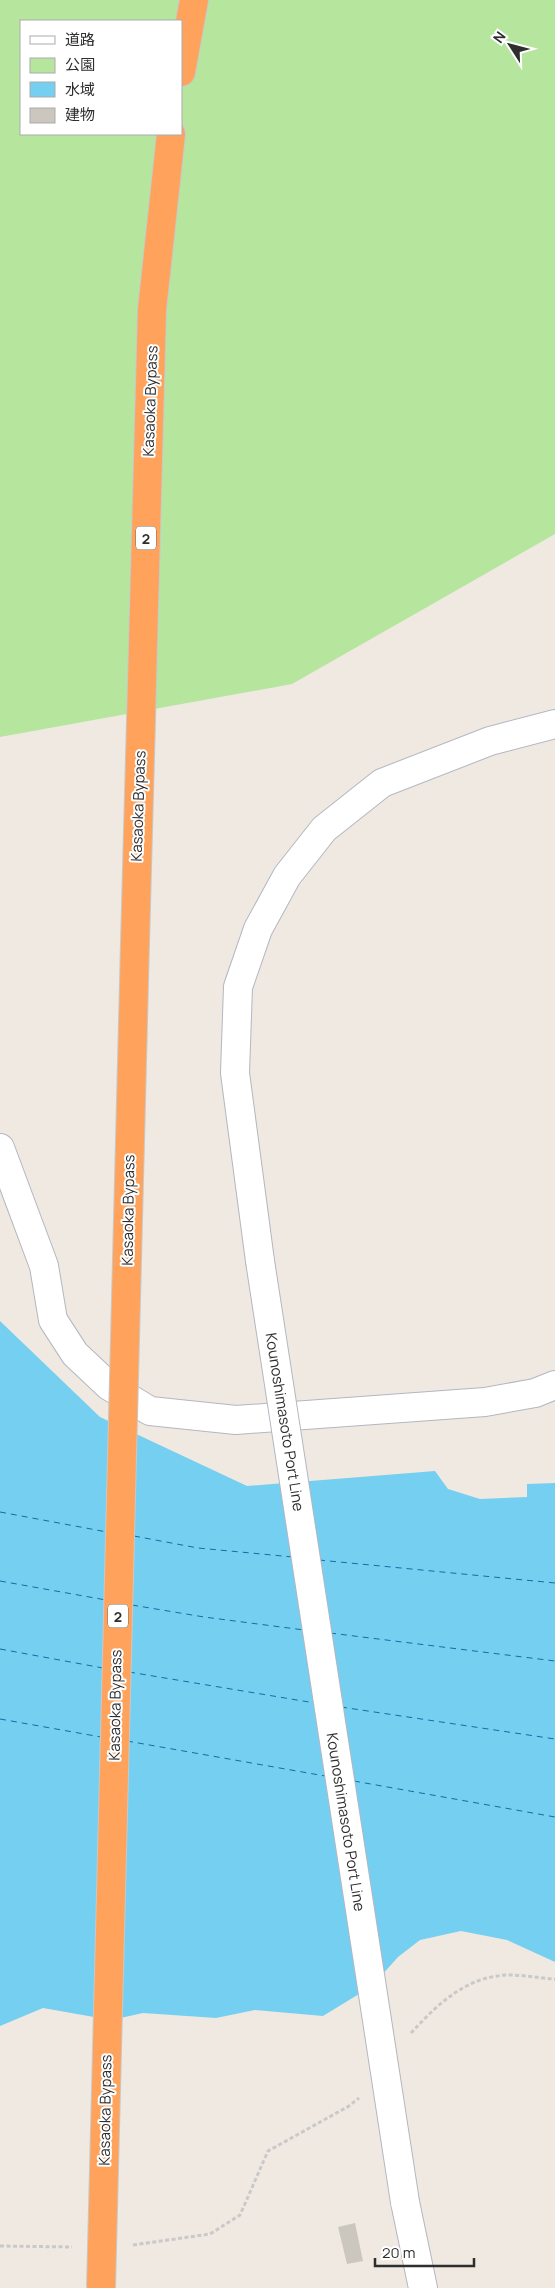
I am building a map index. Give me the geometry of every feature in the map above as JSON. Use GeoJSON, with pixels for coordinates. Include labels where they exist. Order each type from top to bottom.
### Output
{"type":"FeatureCollection","features":[{"type":"Feature","properties":{"kind":"highway"},"geometry":{"type":"LineString","coordinates":[[182,66],[194,0]]}},
{"type":"Feature","properties":{"kind":"highway","name":"Kasaoka Bypass"},"geometry":{"type":"LineString","coordinates":[[101,2288],[152,310],[171,135]]}},
{"type":"Feature","properties":{"kind":"main road","name":"Kounoshimasoto Port Line"},"geometry":{"type":"LineString","coordinates":[[423,2288],[405,2202],[260,1261],[235,1073],[238,987],[262,922],[287,876],[324,829],[382,783],[490,741],[555,724]]}},
{"type":"Feature","properties":{"kind":"main road"},"geometry":{"type":"LineString","coordinates":[[0,1148],[44,1266],[53,1320],[75,1354],[109,1386],[150,1411],[246,1419],[485,1402],[534,1393],[555,1385]]}},
{"type":"Feature","properties":{"kind":"path"},"geometry":{"type":"LineString","coordinates":[[410,2035],[432,2010],[461,1988],[497,1976],[555,1979]]}},
{"type":"Feature","properties":{"kind":"path"},"geometry":{"type":"LineString","coordinates":[[124,2246],[210,2234],[218,2230],[240,2215],[268,2151],[349,2106],[364,2094]]}},
{"type":"Feature","properties":{"kind":"path"},"geometry":{"type":"LineString","coordinates":[[0,2246],[76,2247]]}},
{"type":"Feature","properties":{"kind":"green space"},"geometry":{"type":"Polygon","coordinates":[[[0,0],[555,0],[555,534],[292,684],[0,737],[0,0]]]}},
{"type":"Feature","properties":{"kind":"water"},"geometry":{"type":"Polygon","coordinates":[[[0,1321],[100,1417],[247,1486],[435,1471],[448,1489],[480,1499],[527,1497],[527,1484],[555,1483],[555,1962],[507,1940],[461,1931],[420,1940],[398,1957],[372,1986],[323,2016],[255,2010],[216,2018],[143,2013],[111,2020],[43,2008],[0,2026],[0,1321]]]}},
{"type":"Feature","properties":{"kind":"building"},"geometry":{"type":"Polygon","coordinates":[[[355,2223],[363,2261],[347,2264],[338,2227],[355,2223]]]}},
{"type":"Feature","properties":{"kind":"ferry route"},"geometry":{"type":"LineString","coordinates":[[0,1512],[107,1532]]}},
{"type":"Feature","properties":{"kind":"ferry route"},"geometry":{"type":"LineString","coordinates":[[134,1536],[198,1548],[293,1557]]}},
{"type":"Feature","properties":{"kind":"ferry route"},"geometry":{"type":"LineString","coordinates":[[319,1560],[555,1583]]}},
{"type":"Feature","properties":{"kind":"ferry route"},"geometry":{"type":"LineString","coordinates":[[0,1581],[106,1600]]}},
{"type":"Feature","properties":{"kind":"ferry route"},"geometry":{"type":"LineString","coordinates":[[132,1605],[204,1617],[304,1630]]}},
{"type":"Feature","properties":{"kind":"ferry route"},"geometry":{"type":"LineString","coordinates":[[330,1633],[555,1661]]}},
{"type":"Feature","properties":{"kind":"ferry route"},"geometry":{"type":"LineString","coordinates":[[0,1649],[103,1668]]}},
{"type":"Feature","properties":{"kind":"ferry route"},"geometry":{"type":"LineString","coordinates":[[129,1672],[315,1703]]}},
{"type":"Feature","properties":{"kind":"ferry route"},"geometry":{"type":"LineString","coordinates":[[341,1707],[555,1739]]}},
{"type":"Feature","properties":{"kind":"ferry route"},"geometry":{"type":"LineString","coordinates":[[0,1719],[101,1737]]}},
{"type":"Feature","properties":{"kind":"ferry route"},"geometry":{"type":"LineString","coordinates":[[127,1741],[325,1776]]}},
{"type":"Feature","properties":{"kind":"ferry route"},"geometry":{"type":"LineString","coordinates":[[354,1781],[555,1817]]}}]}
